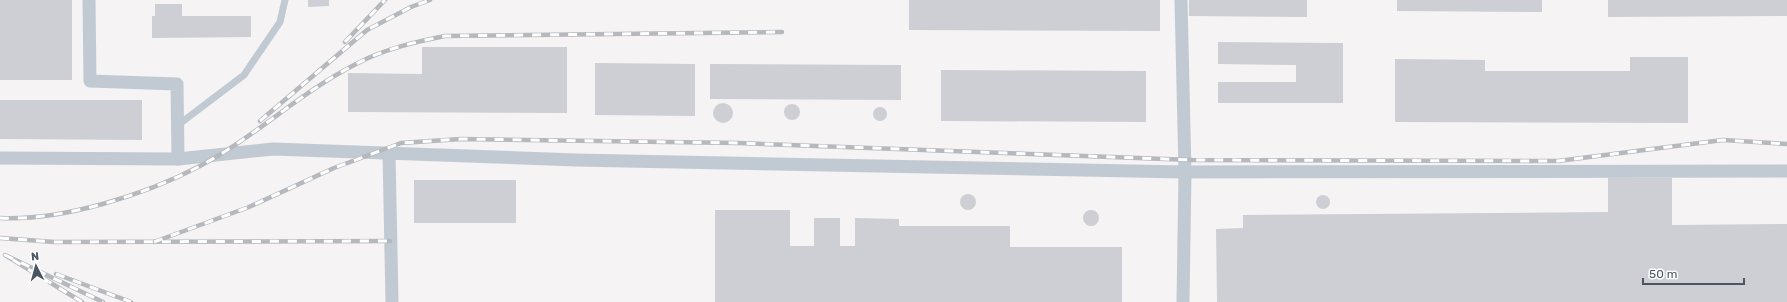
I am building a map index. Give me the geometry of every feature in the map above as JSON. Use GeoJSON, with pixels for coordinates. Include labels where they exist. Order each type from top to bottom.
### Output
{"type":"FeatureCollection","features":[{"type":"Feature","properties":{"kind":"street"},"geometry":{"type":"LineString","coordinates":[[90,0],[90,81],[177,84],[178,159]]}},
{"type":"Feature","properties":{"kind":"street"},"geometry":{"type":"LineString","coordinates":[[1181,0],[1185,172],[1183,302]]}},
{"type":"Feature","properties":{"kind":"street"},"geometry":{"type":"LineString","coordinates":[[0,158],[178,159],[273,149],[576,160],[1185,172],[1787,172]]}},
{"type":"Feature","properties":{"kind":"street"},"geometry":{"type":"LineString","coordinates":[[389,153],[392,302]]}},
{"type":"Feature","properties":{"kind":"lane"},"geometry":{"type":"LineString","coordinates":[[178,125],[244,75],[280,22],[285,0]]}},
{"type":"Feature","properties":{"kind":"building"},"geometry":{"type":"Polygon","coordinates":[[[0,0],[72,0],[72,80],[0,80],[0,0]]]}},
{"type":"Feature","properties":{"kind":"building"},"geometry":{"type":"Polygon","coordinates":[[[308,0],[329,0],[329,6],[308,7],[308,0]]]}},
{"type":"Feature","properties":{"kind":"building"},"geometry":{"type":"Polygon","coordinates":[[[909,0],[1160,0],[1160,31],[909,30],[909,0]]]}},
{"type":"Feature","properties":{"kind":"building"},"geometry":{"type":"Polygon","coordinates":[[[1189,0],[1307,0],[1307,17],[1189,16],[1189,0]]]}},
{"type":"Feature","properties":{"kind":"building"},"geometry":{"type":"Polygon","coordinates":[[[1397,0],[1542,0],[1542,12],[1397,11],[1397,0]]]}},
{"type":"Feature","properties":{"kind":"building"},"geometry":{"type":"Polygon","coordinates":[[[1608,0],[1787,0],[1787,16],[1608,17],[1608,0]]]}},
{"type":"Feature","properties":{"kind":"building"},"geometry":{"type":"Polygon","coordinates":[[[155,4],[182,4],[182,16],[251,16],[251,37],[152,38],[152,16],[155,16],[155,4]]]}},
{"type":"Feature","properties":{"kind":"building"},"geometry":{"type":"Polygon","coordinates":[[[1218,42],[1343,43],[1343,103],[1218,103],[1218,82],[1296,82],[1296,65],[1218,64],[1218,42]]]}},
{"type":"Feature","properties":{"kind":"building"},"geometry":{"type":"Polygon","coordinates":[[[422,47],[567,47],[567,113],[348,112],[348,73],[422,74],[422,47]]]}},
{"type":"Feature","properties":{"kind":"building"},"geometry":{"type":"Polygon","coordinates":[[[1630,57],[1688,57],[1688,123],[1395,122],[1395,59],[1485,60],[1485,71],[1630,71],[1630,57]]]}},
{"type":"Feature","properties":{"kind":"building"},"geometry":{"type":"Polygon","coordinates":[[[595,63],[695,64],[695,116],[595,115],[595,63]]]}},
{"type":"Feature","properties":{"kind":"building"},"geometry":{"type":"Polygon","coordinates":[[[710,64],[901,65],[901,100],[710,99],[710,64]]]}},
{"type":"Feature","properties":{"kind":"building"},"geometry":{"type":"Polygon","coordinates":[[[941,70],[1146,71],[1146,122],[941,121],[941,70]]]}},
{"type":"Feature","properties":{"kind":"building"},"geometry":{"type":"Polygon","coordinates":[[[0,100],[142,100],[142,140],[0,139],[0,100]]]}},
{"type":"Feature","properties":{"kind":"building"},"geometry":{"type":"Polygon","coordinates":[[[723,103],[730,106],[733,113],[730,120],[723,123],[716,120],[713,113],[716,106],[723,103]]]}},
{"type":"Feature","properties":{"kind":"building"},"geometry":{"type":"Polygon","coordinates":[[[789,104],[795,104],[800,109],[798,118],[795,120],[789,120],[784,115],[784,109],[789,104]]]}},
{"type":"Feature","properties":{"kind":"building"},"geometry":{"type":"Polygon","coordinates":[[[877,107],[883,107],[887,111],[887,117],[883,121],[877,121],[873,117],[873,111],[877,107]]]}},
{"type":"Feature","properties":{"kind":"building"},"geometry":{"type":"Polygon","coordinates":[[[1608,178],[1672,178],[1672,225],[1787,224],[1787,302],[1217,302],[1216,229],[1243,228],[1243,215],[1608,212],[1608,178]]]}},
{"type":"Feature","properties":{"kind":"building"},"geometry":{"type":"Polygon","coordinates":[[[414,180],[516,180],[516,223],[414,223],[414,180]]]}},
{"type":"Feature","properties":{"kind":"building"},"geometry":{"type":"Polygon","coordinates":[[[968,194],[974,196],[976,202],[974,208],[968,210],[962,208],[960,202],[962,196],[968,194]]]}},
{"type":"Feature","properties":{"kind":"building"},"geometry":{"type":"Polygon","coordinates":[[[1323,195],[1328,197],[1330,202],[1328,207],[1323,209],[1318,207],[1316,202],[1318,197],[1323,195]]]}},
{"type":"Feature","properties":{"kind":"building"},"geometry":{"type":"Polygon","coordinates":[[[715,210],[790,210],[790,246],[814,246],[814,218],[840,218],[840,246],[855,246],[855,218],[899,219],[899,226],[1010,226],[1010,247],[1122,247],[1122,302],[715,302],[715,210]]]}},
{"type":"Feature","properties":{"kind":"building"},"geometry":{"type":"Polygon","coordinates":[[[1091,210],[1097,212],[1099,218],[1097,224],[1091,226],[1085,224],[1083,218],[1085,212],[1091,210]]]}},
{"type":"Feature","properties":{"kind":"railway"},"geometry":{"type":"LineString","coordinates":[[345,42],[385,0]]}},
{"type":"Feature","properties":{"kind":"railway"},"geometry":{"type":"LineString","coordinates":[[260,121],[367,30],[411,7],[430,0]]}},
{"type":"Feature","properties":{"kind":"railway"},"geometry":{"type":"LineString","coordinates":[[0,218],[24,218],[76,211],[129,196],[178,177],[200,166],[240,142],[336,75],[378,54],[422,41],[445,36],[782,32]]}},
{"type":"Feature","properties":{"kind":"railway"},"geometry":{"type":"LineString","coordinates":[[154,242],[249,207],[334,168],[401,143],[461,139],[738,143],[1192,160],[1558,161],[1723,140],[1787,144]]}},
{"type":"Feature","properties":{"kind":"railway"},"geometry":{"type":"LineString","coordinates":[[0,238],[54,242],[390,241]]}},
{"type":"Feature","properties":{"kind":"railway"},"geometry":{"type":"LineString","coordinates":[[82,302],[5,255],[103,302]]}},
{"type":"Feature","properties":{"kind":"railway"},"geometry":{"type":"LineString","coordinates":[[56,274],[131,302]]}}]}
